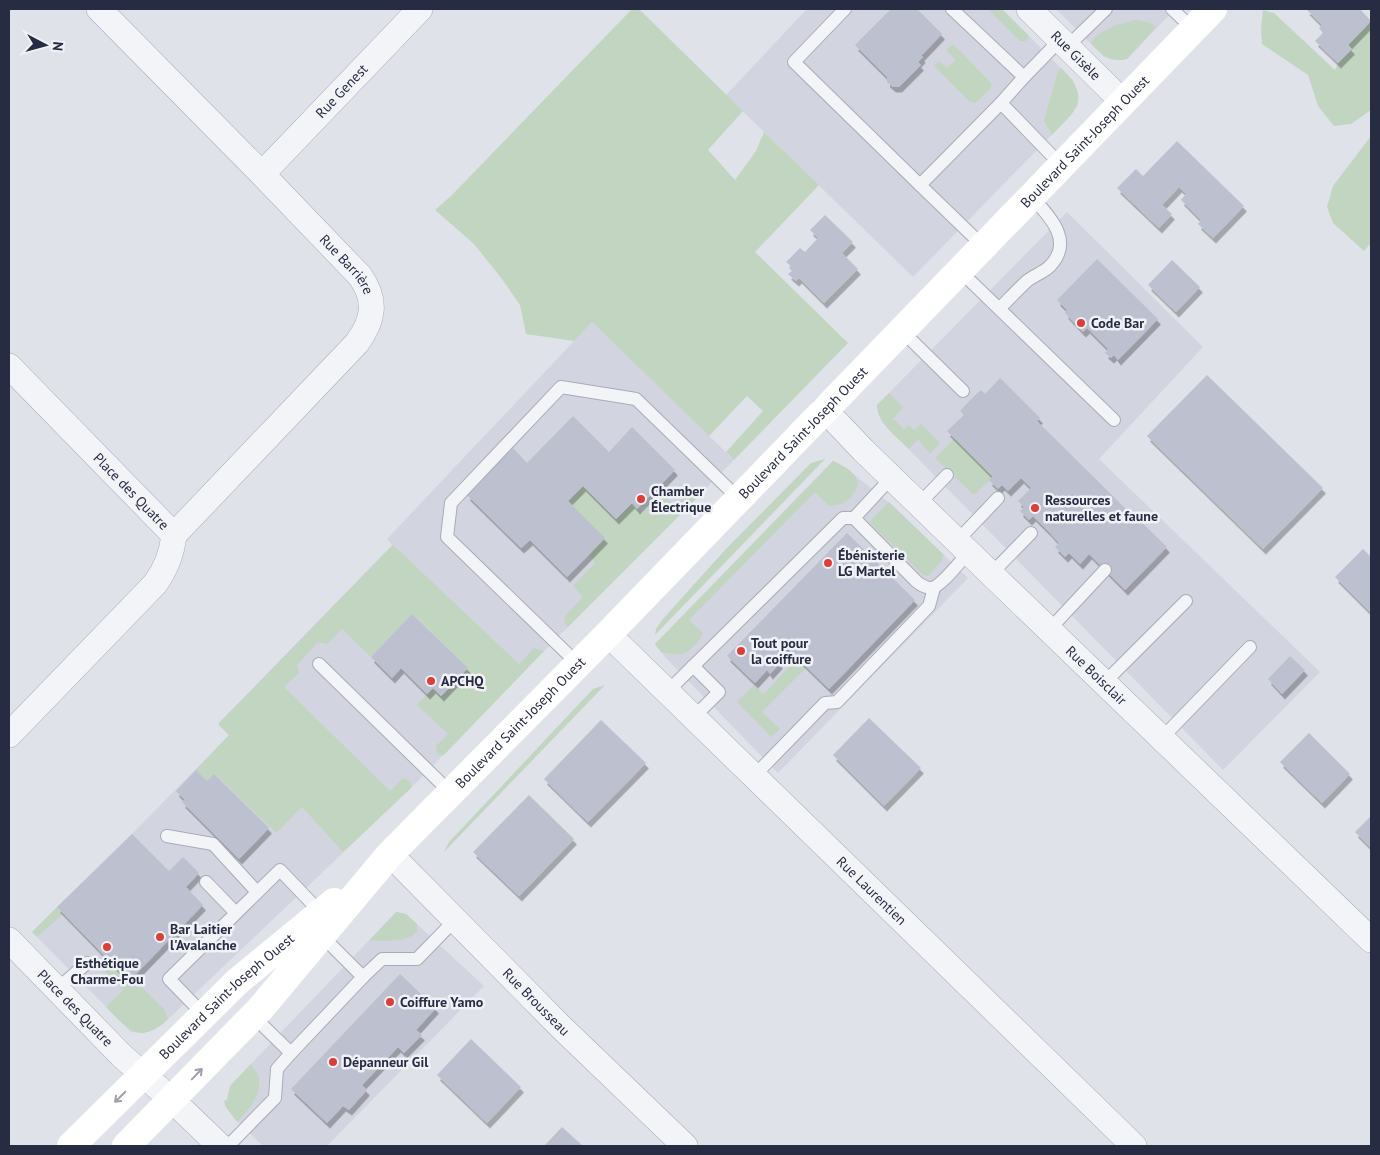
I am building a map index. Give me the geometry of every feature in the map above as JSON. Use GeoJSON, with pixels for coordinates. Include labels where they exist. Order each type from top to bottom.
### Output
{"type":"FeatureCollection","features":[{"type":"Feature","properties":{"kind":"main road","name":"Boulevard Saint-Joseph Ouest"},"geometry":{"type":"LineString","coordinates":[[126,1146],[253,1016],[321,923],[608,634],[1213,9]]}},
{"type":"Feature","properties":{"kind":"main road","name":"Boulevard Saint-Joseph Ouest"},"geometry":{"type":"LineString","coordinates":[[71,1146],[238,981],[321,923]]}},
{"type":"Feature","properties":{"kind":"street","name":"Rue Barrière"},"geometry":{"type":"LineString","coordinates":[[98,9],[360,276],[366,285],[372,305],[368,324],[357,343],[174,535]]}},
{"type":"Feature","properties":{"kind":"street","name":"Rue Genest"},"geometry":{"type":"LineString","coordinates":[[262,174],[420,9]]}},
{"type":"Feature","properties":{"kind":"street","name":"Rue Gisèle"},"geometry":{"type":"LineString","coordinates":[[1029,9],[1122,102]]}},
{"type":"Feature","properties":{"kind":"street","name":"Place des Quatre"},"geometry":{"type":"LineString","coordinates":[[9,366],[174,535],[164,572],[155,584],[9,735]]}},
{"type":"Feature","properties":{"kind":"street","name":"Rue Boisclair"},"geometry":{"type":"LineString","coordinates":[[824,409],[991,574],[1371,940]]}},
{"type":"Feature","properties":{"kind":"street","name":"Rue Laurentien"},"geometry":{"type":"LineString","coordinates":[[608,634],[1134,1146]]}},
{"type":"Feature","properties":{"kind":"street","name":"Rue Brousseau"},"geometry":{"type":"LineString","coordinates":[[390,854],[568,1033],[686,1146]]}},
{"type":"Feature","properties":{"kind":"street","name":"Place des Quatre"},"geometry":{"type":"LineString","coordinates":[[9,940],[122,1056],[220,1146]]}},
{"type":"Feature","properties":{"kind":"lane"},"geometry":{"type":"LineString","coordinates":[[845,9],[794,62],[983,246]]}},
{"type":"Feature","properties":{"kind":"lane"},"geometry":{"type":"LineString","coordinates":[[952,9],[1024,77]]}},
{"type":"Feature","properties":{"kind":"lane"},"geometry":{"type":"LineString","coordinates":[[920,185],[1024,77],[1106,9]]}},
{"type":"Feature","properties":{"kind":"lane"},"geometry":{"type":"LineString","coordinates":[[1172,9],[1193,30]]}},
{"type":"Feature","properties":{"kind":"lane"},"geometry":{"type":"LineString","coordinates":[[1001,103],[1061,165]]}},
{"type":"Feature","properties":{"kind":"lane"},"geometry":{"type":"LineString","coordinates":[[1000,308],[1029,279],[1043,273],[1058,254],[1059,232],[1052,219],[1031,196]]}},
{"type":"Feature","properties":{"kind":"lane"},"geometry":{"type":"LineString","coordinates":[[959,270],[1114,420]]}},
{"type":"Feature","properties":{"kind":"lane"},"geometry":{"type":"LineString","coordinates":[[901,330],[963,391]]}},
{"type":"Feature","properties":{"kind":"lane"},"geometry":{"type":"LineString","coordinates":[[578,664],[446,537],[451,503],[562,387],[636,399],[738,498]]}},
{"type":"Feature","properties":{"kind":"lane"},"geometry":{"type":"LineString","coordinates":[[919,504],[947,476]]}},
{"type":"Feature","properties":{"kind":"lane"},"geometry":{"type":"LineString","coordinates":[[854,518],[892,477]]}},
{"type":"Feature","properties":{"kind":"lane"},"geometry":{"type":"LineString","coordinates":[[754,776],[825,704],[836,702],[930,606],[934,588],[940,583],[963,546],[998,498]]}},
{"type":"Feature","properties":{"kind":"lane"},"geometry":{"type":"LineString","coordinates":[[667,692],[843,518],[854,518],[917,582],[923,586],[934,588]]}},
{"type":"Feature","properties":{"kind":"lane"},"geometry":{"type":"LineString","coordinates":[[991,574],[1031,533]]}},
{"type":"Feature","properties":{"kind":"lane"},"geometry":{"type":"LineString","coordinates":[[1049,630],[1105,570]]}},
{"type":"Feature","properties":{"kind":"lane"},"geometry":{"type":"LineString","coordinates":[[1104,683],[1186,601]]}},
{"type":"Feature","properties":{"kind":"lane"},"geometry":{"type":"LineString","coordinates":[[1161,739],[1250,647]]}},
{"type":"Feature","properties":{"kind":"lane"},"geometry":{"type":"LineString","coordinates":[[319,664],[451,793]]}},
{"type":"Feature","properties":{"kind":"lane"},"geometry":{"type":"LineString","coordinates":[[693,666],[719,692],[693,718]]}},
{"type":"Feature","properties":{"kind":"lane"},"geometry":{"type":"LineString","coordinates":[[167,836],[213,844],[257,892]]}},
{"type":"Feature","properties":{"kind":"lane"},"geometry":{"type":"LineString","coordinates":[[204,1015],[169,979],[280,870],[364,977]]}},
{"type":"Feature","properties":{"kind":"lane"},"geometry":{"type":"LineString","coordinates":[[206,882],[236,913]]}},
{"type":"Feature","properties":{"kind":"lane"},"geometry":{"type":"LineString","coordinates":[[228,1146],[275,1098],[277,1069],[382,959],[418,959],[455,920]]}},
{"type":"Feature","properties":{"kind":"lane"},"geometry":{"type":"LineString","coordinates":[[57,989],[87,962]]}},
{"type":"Feature","properties":{"kind":"lane"},"geometry":{"type":"LineString","coordinates":[[253,1016],[291,1053]]}},
{"type":"Feature","properties":{"kind":"shaded area"},"geometry":{"type":"Polygon","coordinates":[[[807,9],[1002,9],[1073,80],[1078,94],[1078,104],[1072,114],[913,277],[726,95],[807,9]]]}},
{"type":"Feature","properties":{"kind":"shaded area"},"geometry":{"type":"Polygon","coordinates":[[[1056,9],[1175,9],[1127,59],[1113,60],[1104,57],[1056,9]]]}},
{"type":"Feature","properties":{"kind":"shaded area"},"geometry":{"type":"Polygon","coordinates":[[[1067,212],[1203,347],[1099,459],[1320,672],[1223,770],[882,422],[878,413],[877,405],[1067,212]]]}},
{"type":"Feature","properties":{"kind":"shaded area"},"geometry":{"type":"Polygon","coordinates":[[[592,322],[734,460],[411,788],[162,1025],[150,1031],[141,1033],[131,1032],[32,932],[229,735],[218,724],[392,545],[387,539],[592,322]]]}},
{"type":"Feature","properties":{"kind":"shaded area"},"geometry":{"type":"Polygon","coordinates":[[[833,461],[846,468],[893,506],[968,578],[778,773],[664,656],[655,644],[833,461]]]}},
{"type":"Feature","properties":{"kind":"shaded area"},"geometry":{"type":"Polygon","coordinates":[[[396,912],[406,914],[484,986],[327,1146],[263,1146],[235,1119],[226,1107],[224,1101],[227,1100],[230,1086],[396,912]]]}},
{"type":"Feature","properties":{"kind":"green space"},"geometry":{"type":"Polygon","coordinates":[[[632,9],[639,9],[743,111],[708,150],[735,180],[756,151],[764,132],[819,185],[755,252],[848,343],[734,460],[726,452],[763,411],[747,396],[709,436],[592,322],[574,341],[526,334],[520,305],[502,279],[474,244],[435,210],[451,196],[632,9]]]}},
{"type":"Feature","properties":{"kind":"green space"},"geometry":{"type":"Polygon","coordinates":[[[988,9],[1002,9],[1029,36],[1026,41],[1020,41],[988,9]]]}},
{"type":"Feature","properties":{"kind":"green space"},"geometry":{"type":"Polygon","coordinates":[[[1263,10],[1274,13],[1335,70],[1338,63],[1351,49],[1348,45],[1371,21],[1371,110],[1351,124],[1334,126],[1318,106],[1308,75],[1262,44],[1263,10]]]}},
{"type":"Feature","properties":{"kind":"green space"},"geometry":{"type":"Polygon","coordinates":[[[1136,20],[1148,22],[1156,27],[1127,59],[1116,60],[1106,57],[1091,43],[1105,30],[1136,20]]]}},
{"type":"Feature","properties":{"kind":"green space"},"geometry":{"type":"Polygon","coordinates":[[[953,44],[991,83],[991,88],[975,103],[970,102],[934,66],[939,61],[947,68],[956,60],[946,50],[953,44]]]}},
{"type":"Feature","properties":{"kind":"green space"},"geometry":{"type":"Polygon","coordinates":[[[1061,68],[1076,88],[1078,103],[1074,111],[1052,135],[1044,121],[1058,71],[1061,68]]]}},
{"type":"Feature","properties":{"kind":"green space"},"geometry":{"type":"Polygon","coordinates":[[[1371,136],[1371,243],[1364,251],[1333,223],[1327,207],[1333,186],[1371,136]]]}},
{"type":"Feature","properties":{"kind":"green space"},"geometry":{"type":"Polygon","coordinates":[[[889,393],[903,407],[893,419],[904,429],[909,425],[914,430],[921,424],[940,443],[930,454],[918,439],[909,449],[884,424],[877,405],[889,393]]]}},
{"type":"Feature","properties":{"kind":"green space"},"geometry":{"type":"Polygon","coordinates":[[[955,438],[993,477],[974,495],[935,458],[955,438]]]}},
{"type":"Feature","properties":{"kind":"green space"},"geometry":{"type":"Polygon","coordinates":[[[825,459],[655,635],[656,629],[662,620],[725,550],[811,463],[825,459]]]}},
{"type":"Feature","properties":{"kind":"green space"},"geometry":{"type":"Polygon","coordinates":[[[833,461],[844,466],[856,478],[857,488],[851,498],[842,503],[829,506],[815,492],[689,620],[703,633],[696,644],[687,652],[680,654],[661,652],[655,644],[833,461]]]}},
{"type":"Feature","properties":{"kind":"green space"},"geometry":{"type":"Polygon","coordinates":[[[583,486],[616,519],[632,503],[642,513],[661,493],[675,506],[693,487],[705,490],[568,627],[564,622],[566,615],[583,597],[573,586],[595,563],[589,554],[605,538],[568,501],[583,486]]]}},
{"type":"Feature","properties":{"kind":"green space"},"geometry":{"type":"Polygon","coordinates":[[[889,502],[943,554],[942,560],[928,576],[923,575],[870,523],[889,502]]]}},
{"type":"Feature","properties":{"kind":"green space"},"geometry":{"type":"Polygon","coordinates":[[[393,545],[519,664],[534,648],[544,651],[444,755],[439,755],[436,751],[436,746],[448,734],[417,705],[433,688],[442,696],[468,668],[413,614],[371,657],[342,629],[327,644],[318,642],[297,665],[299,673],[284,687],[390,791],[403,778],[411,782],[411,788],[343,852],[302,807],[276,833],[215,774],[207,781],[196,770],[229,735],[218,724],[393,545]]]}},
{"type":"Feature","properties":{"kind":"green space"},"geometry":{"type":"Polygon","coordinates":[[[798,658],[807,667],[762,712],[780,729],[771,737],[737,702],[754,685],[763,694],[798,658]]]}},
{"type":"Feature","properties":{"kind":"green space"},"geometry":{"type":"Polygon","coordinates":[[[605,685],[444,852],[449,842],[593,689],[605,685]]]}},
{"type":"Feature","properties":{"kind":"green space"},"geometry":{"type":"Polygon","coordinates":[[[57,907],[63,914],[37,937],[32,932],[57,907]]]}},
{"type":"Feature","properties":{"kind":"green space"},"geometry":{"type":"Polygon","coordinates":[[[396,912],[406,914],[417,924],[417,931],[402,940],[369,941],[396,912]]]}},
{"type":"Feature","properties":{"kind":"green space"},"geometry":{"type":"Polygon","coordinates":[[[109,960],[129,980],[132,978],[164,1009],[168,1019],[149,1032],[141,1033],[128,1028],[106,1007],[124,990],[101,968],[109,960]]]}},
{"type":"Feature","properties":{"kind":"green space"},"geometry":{"type":"Polygon","coordinates":[[[251,1064],[258,1075],[259,1088],[254,1100],[237,1122],[224,1101],[227,1100],[230,1086],[251,1064]]]}},
{"type":"Feature","properties":{"kind":"building"},"geometry":{"type":"Polygon","coordinates":[[[891,9],[917,9],[942,34],[921,56],[923,57],[918,62],[921,65],[899,87],[893,87],[887,82],[887,77],[855,45],[891,9]]]}},
{"type":"Feature","properties":{"kind":"building"},"geometry":{"type":"Polygon","coordinates":[[[1306,9],[1360,9],[1371,21],[1348,45],[1352,49],[1338,63],[1315,41],[1323,33],[1319,28],[1322,25],[1306,9]]]}},
{"type":"Feature","properties":{"kind":"building"},"geometry":{"type":"Polygon","coordinates":[[[1177,141],[1244,206],[1213,238],[1198,224],[1201,220],[1181,200],[1186,194],[1179,187],[1162,205],[1172,214],[1159,228],[1117,188],[1136,169],[1143,176],[1177,141]]]}},
{"type":"Feature","properties":{"kind":"building"},"geometry":{"type":"Polygon","coordinates":[[[825,215],[853,242],[842,253],[858,269],[824,303],[799,278],[796,281],[788,274],[792,271],[789,268],[791,266],[786,262],[800,248],[805,252],[818,238],[810,230],[825,215]]]}},
{"type":"Feature","properties":{"kind":"building"},"geometry":{"type":"Polygon","coordinates":[[[1097,259],[1158,319],[1118,360],[1114,355],[1111,358],[1105,353],[1108,349],[1087,328],[1083,332],[1065,313],[1067,310],[1057,300],[1097,259]]]}},
{"type":"Feature","properties":{"kind":"building"},"geometry":{"type":"Polygon","coordinates":[[[1172,260],[1200,287],[1176,312],[1148,285],[1172,260]]]}},
{"type":"Feature","properties":{"kind":"building"},"geometry":{"type":"Polygon","coordinates":[[[1207,375],[1323,488],[1263,549],[1147,436],[1207,375]]]}},
{"type":"Feature","properties":{"kind":"building"},"geometry":{"type":"Polygon","coordinates":[[[1000,378],[1040,418],[1037,421],[1167,547],[1125,590],[1089,554],[1080,564],[1069,553],[1065,557],[1055,547],[1059,543],[1049,532],[1033,516],[1029,520],[1020,511],[1024,507],[1018,501],[1031,488],[1021,478],[1008,491],[1002,485],[998,489],[989,480],[993,477],[947,431],[964,415],[960,411],[971,399],[981,390],[985,394],[1000,378]]]}},
{"type":"Feature","properties":{"kind":"building"},"geometry":{"type":"Polygon","coordinates":[[[573,416],[609,452],[632,427],[675,470],[637,509],[632,503],[616,519],[583,486],[568,501],[605,538],[567,577],[530,540],[521,548],[467,495],[507,449],[509,452],[513,448],[527,463],[573,416]]]}},
{"type":"Feature","properties":{"kind":"building"},"geometry":{"type":"Polygon","coordinates":[[[847,533],[915,600],[829,689],[787,648],[776,659],[780,663],[770,674],[767,670],[755,683],[727,656],[847,533]]]}},
{"type":"Feature","properties":{"kind":"building"},"geometry":{"type":"Polygon","coordinates":[[[1363,549],[1371,557],[1371,613],[1335,577],[1363,549]]]}},
{"type":"Feature","properties":{"kind":"building"},"geometry":{"type":"Polygon","coordinates":[[[412,614],[468,668],[441,696],[433,688],[427,694],[401,668],[392,678],[371,657],[412,614]]]}},
{"type":"Feature","properties":{"kind":"building"},"geometry":{"type":"Polygon","coordinates":[[[1290,656],[1305,670],[1282,694],[1268,679],[1290,656]]]}},
{"type":"Feature","properties":{"kind":"building"},"geometry":{"type":"Polygon","coordinates":[[[869,718],[921,768],[884,806],[833,755],[869,718]]]}},
{"type":"Feature","properties":{"kind":"building"},"geometry":{"type":"Polygon","coordinates":[[[601,720],[646,763],[588,822],[544,779],[601,720]]]}},
{"type":"Feature","properties":{"kind":"building"},"geometry":{"type":"Polygon","coordinates":[[[1309,733],[1350,774],[1322,803],[1280,762],[1309,733]]]}},
{"type":"Feature","properties":{"kind":"building"},"geometry":{"type":"Polygon","coordinates":[[[196,770],[207,781],[214,774],[269,828],[239,859],[182,802],[185,800],[176,791],[196,770]]]}},
{"type":"Feature","properties":{"kind":"building"},"geometry":{"type":"Polygon","coordinates":[[[529,795],[574,839],[519,896],[473,852],[529,795]]]}},
{"type":"Feature","properties":{"kind":"building"},"geometry":{"type":"Polygon","coordinates":[[[1371,816],[1371,848],[1355,832],[1371,816]]]}},
{"type":"Feature","properties":{"kind":"building"},"geometry":{"type":"Polygon","coordinates":[[[132,834],[169,871],[183,857],[199,873],[186,887],[203,905],[129,981],[57,907],[132,834]]]}},
{"type":"Feature","properties":{"kind":"building"},"geometry":{"type":"Polygon","coordinates":[[[400,974],[436,1008],[416,1030],[422,1035],[404,1053],[398,1047],[362,1085],[367,1090],[349,1110],[343,1106],[327,1123],[291,1089],[400,974]]]}},
{"type":"Feature","properties":{"kind":"building"},"geometry":{"type":"Polygon","coordinates":[[[471,1039],[521,1087],[487,1123],[437,1075],[471,1039]]]}},
{"type":"Feature","properties":{"kind":"building"},"geometry":{"type":"Polygon","coordinates":[[[562,1127],[583,1146],[544,1146],[562,1127]]]}},
{"type":"Feature","properties":{"kind":"place","name":"Code Bar"},"geometry":{"type":"Point","coordinates":[1081,323]}},
{"type":"Feature","properties":{"kind":"place","name":"Chamber Électrique"},"geometry":{"type":"Point","coordinates":[641,499]}},
{"type":"Feature","properties":{"kind":"place","name":"Ressources naturelles et faune"},"geometry":{"type":"Point","coordinates":[1035,508]}},
{"type":"Feature","properties":{"kind":"place","name":"Ébénisterie LG Martel"},"geometry":{"type":"Point","coordinates":[828,563]}},
{"type":"Feature","properties":{"kind":"place","name":"Tout pour la coiffure"},"geometry":{"type":"Point","coordinates":[741,651]}},
{"type":"Feature","properties":{"kind":"place","name":"APCHQ"},"geometry":{"type":"Point","coordinates":[431,681]}},
{"type":"Feature","properties":{"kind":"place","name":"Bar Laitier l'Avalanche"},"geometry":{"type":"Point","coordinates":[160,937]}},
{"type":"Feature","properties":{"kind":"place","name":"Esthétique Charme-Fou"},"geometry":{"type":"Point","coordinates":[107,947]}},
{"type":"Feature","properties":{"kind":"place","name":"Coiffure Yamo"},"geometry":{"type":"Point","coordinates":[390,1002]}},
{"type":"Feature","properties":{"kind":"place","name":"Dépanneur Gil"},"geometry":{"type":"Point","coordinates":[333,1062]}}]}
